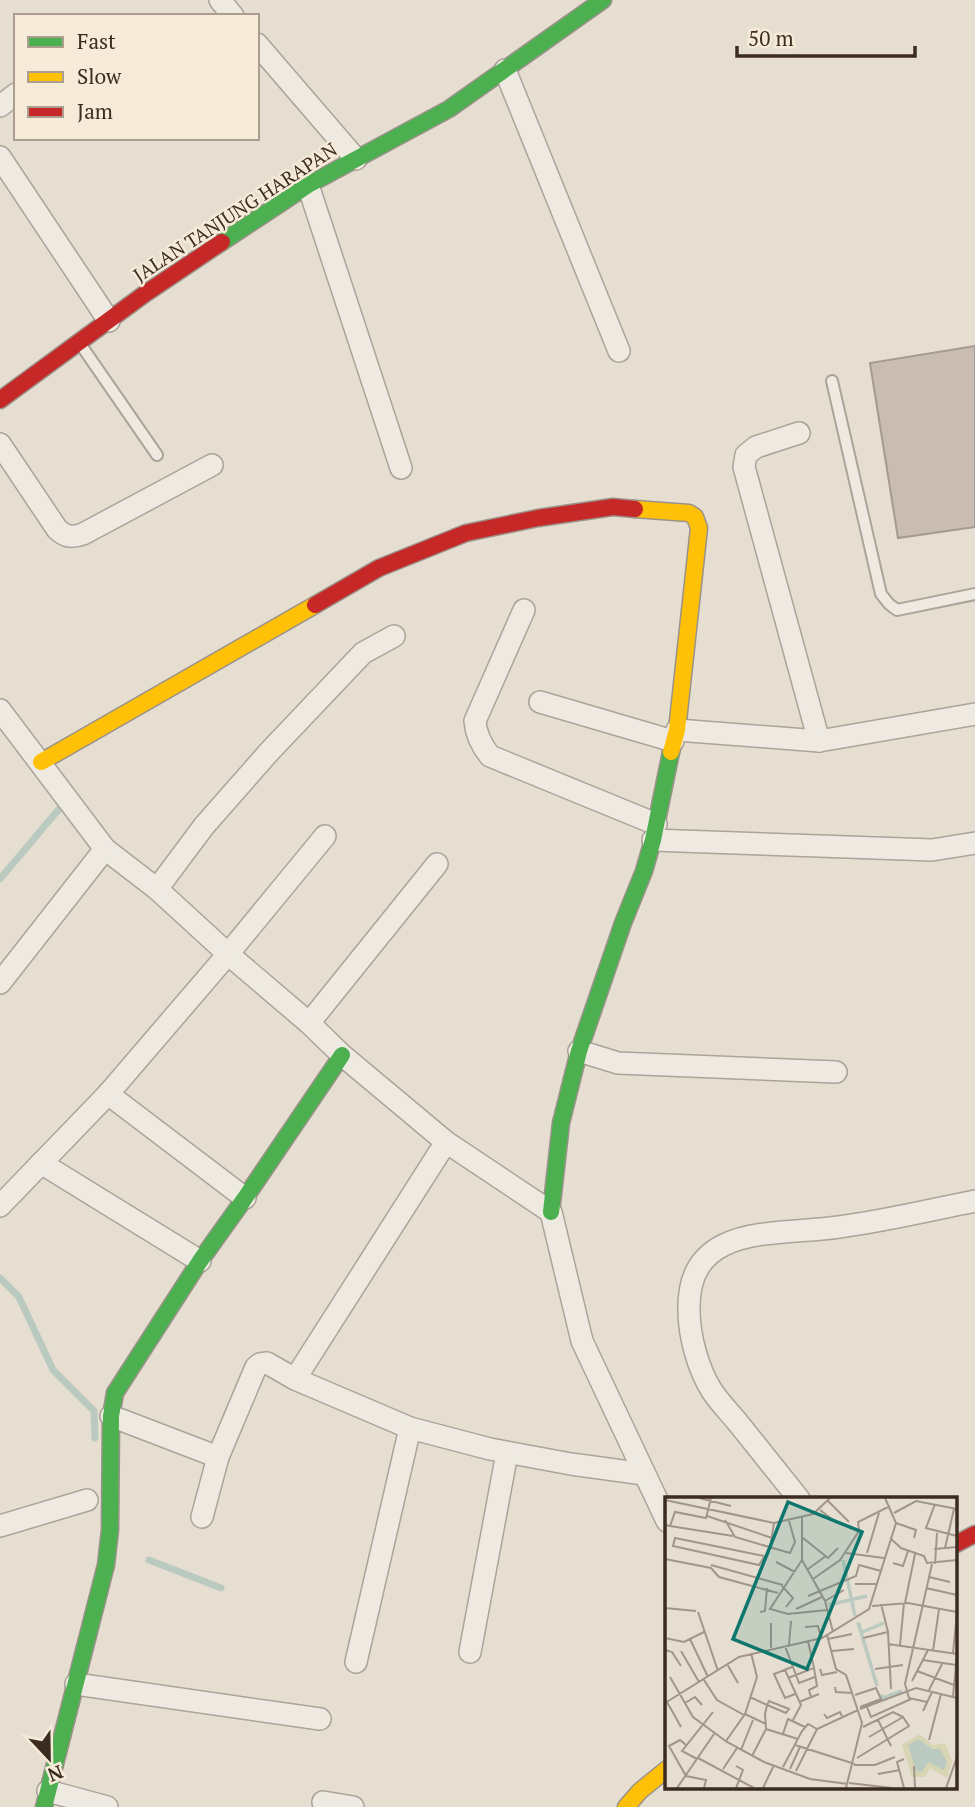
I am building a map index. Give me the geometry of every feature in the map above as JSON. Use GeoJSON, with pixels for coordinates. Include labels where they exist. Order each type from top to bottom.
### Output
{"type":"FeatureCollection","features":[{"type":"Feature","properties":{"kind":"street"},"geometry":{"type":"LineString","coordinates":[[219,0],[231,14]]}},
{"type":"Feature","properties":{"kind":"street","name":"JALAN TANJUNG HARAPAN"},"geometry":{"type":"LineString","coordinates":[[0,400],[146,293],[308,185],[449,109],[603,0]]}},
{"type":"Feature","properties":{"kind":"street"},"geometry":{"type":"LineString","coordinates":[[259,46],[356,159]]}},
{"type":"Feature","properties":{"kind":"street"},"geometry":{"type":"LineString","coordinates":[[505,70],[619,352]]}},
{"type":"Feature","properties":{"kind":"street"},"geometry":{"type":"LineString","coordinates":[[0,157],[109,321]]}},
{"type":"Feature","properties":{"kind":"street"},"geometry":{"type":"LineString","coordinates":[[308,185],[401,468]]}},
{"type":"Feature","properties":{"kind":"street"},"geometry":{"type":"LineString","coordinates":[[799,433],[756,447],[746,455],[744,467],[819,741]]}},
{"type":"Feature","properties":{"kind":"street"},"geometry":{"type":"LineString","coordinates":[[0,444],[57,529],[63,535],[71,537],[83,534],[212,465]]}},
{"type":"Feature","properties":{"kind":"street"},"geometry":{"type":"LineString","coordinates":[[41,762],[379,568],[466,533],[538,518],[613,508],[689,513],[696,517],[699,528],[675,735],[655,832],[644,871],[579,1051],[561,1123],[551,1212],[582,1341],[665,1517]]}},
{"type":"Feature","properties":{"kind":"street"},"geometry":{"type":"LineString","coordinates":[[524,610],[475,721],[482,747],[491,756],[655,832],[932,850],[975,843]]}},
{"type":"Feature","properties":{"kind":"street"},"geometry":{"type":"LineString","coordinates":[[156,889],[204,826],[279,742],[363,653],[394,636]]}},
{"type":"Feature","properties":{"kind":"street"},"geometry":{"type":"LineString","coordinates":[[540,702],[675,735],[819,741],[975,713]]}},
{"type":"Feature","properties":{"kind":"street"},"geometry":{"type":"LineString","coordinates":[[0,710],[105,849],[156,889],[342,1055],[446,1142],[551,1212]]}},
{"type":"Feature","properties":{"kind":"street"},"geometry":{"type":"LineString","coordinates":[[0,1206],[108,1094],[325,836]]}},
{"type":"Feature","properties":{"kind":"street"},"geometry":{"type":"LineString","coordinates":[[0,982],[105,849]]}},
{"type":"Feature","properties":{"kind":"street"},"geometry":{"type":"LineString","coordinates":[[309,1023],[438,864]]}},
{"type":"Feature","properties":{"kind":"street"},"geometry":{"type":"LineString","coordinates":[[579,1051],[618,1063],[836,1072]]}},
{"type":"Feature","properties":{"kind":"street"},"geometry":{"type":"LineString","coordinates":[[107,1807],[46,1799],[107,1553],[110,1530],[111,1416],[115,1393],[200,1261],[342,1055]]}},
{"type":"Feature","properties":{"kind":"street"},"geometry":{"type":"LineString","coordinates":[[108,1094],[245,1198]]}},
{"type":"Feature","properties":{"kind":"street"},"geometry":{"type":"LineString","coordinates":[[295,1379],[446,1142]]}},
{"type":"Feature","properties":{"kind":"street"},"geometry":{"type":"LineString","coordinates":[[41,1163],[200,1261]]}},
{"type":"Feature","properties":{"kind":"street"},"geometry":{"type":"LineString","coordinates":[[797,1497],[712,1390],[695,1351],[689,1318],[688,1295],[694,1275],[705,1257],[719,1247],[743,1237],[841,1227],[975,1203]]}},
{"type":"Feature","properties":{"kind":"street"},"geometry":{"type":"LineString","coordinates":[[202,1517],[218,1457],[256,1367],[267,1363],[295,1379],[410,1427],[490,1450],[644,1474]]}},
{"type":"Feature","properties":{"kind":"street"},"geometry":{"type":"LineString","coordinates":[[111,1416],[218,1457]]}},
{"type":"Feature","properties":{"kind":"street"},"geometry":{"type":"LineString","coordinates":[[356,1662],[410,1427]]}},
{"type":"Feature","properties":{"kind":"street"},"geometry":{"type":"LineString","coordinates":[[470,1652],[507,1452]]}},
{"type":"Feature","properties":{"kind":"street"},"geometry":{"type":"LineString","coordinates":[[0,1526],[87,1500]]}},
{"type":"Feature","properties":{"kind":"street"},"geometry":{"type":"LineString","coordinates":[[958,1543],[975,1534]]}},
{"type":"Feature","properties":{"kind":"street"},"geometry":{"type":"LineString","coordinates":[[76,1684],[320,1719]]}},
{"type":"Feature","properties":{"kind":"street"},"geometry":{"type":"LineString","coordinates":[[626,1807],[640,1791],[665,1771]]}},
{"type":"Feature","properties":{"kind":"street"},"geometry":{"type":"LineString","coordinates":[[323,1802],[353,1807]]}},
{"type":"Feature","properties":{"kind":"lane"},"geometry":{"type":"LineString","coordinates":[[79,342],[157,455]]}},
{"type":"Feature","properties":{"kind":"lane"},"geometry":{"type":"LineString","coordinates":[[832,380],[881,594],[885,600],[897,610],[975,594]]}},
{"type":"Feature","properties":{"kind":"building"},"geometry":{"type":"Polygon","coordinates":[[[975,346],[975,527],[898,538],[870,363],[975,346]]]}},
{"type":"Feature","properties":{"kind":"waterway"},"geometry":{"type":"LineString","coordinates":[[0,879],[59,809]]}},
{"type":"Feature","properties":{"kind":"waterway"},"geometry":{"type":"LineString","coordinates":[[0,1278],[19,1297],[53,1370],[94,1411],[95,1438]]}},
{"type":"Feature","properties":{"kind":"waterway"},"geometry":{"type":"LineString","coordinates":[[149,1560],[221,1588]]}},
{"type":"Feature","properties":{"kind":"traffic: fast"},"geometry":{"type":"LineString","coordinates":[[222,242],[308,185],[449,109],[603,0]]}},
{"type":"Feature","properties":{"kind":"traffic: fast"},"geometry":{"type":"LineString","coordinates":[[551,1212],[561,1123],[579,1051],[644,871],[671,752]]}},
{"type":"Feature","properties":{"kind":"traffic: fast"},"geometry":{"type":"LineString","coordinates":[[44,1807],[106,1565],[110,1530],[111,1416],[115,1393],[200,1261],[342,1055]]}},
{"type":"Feature","properties":{"kind":"traffic: slow"},"geometry":{"type":"LineString","coordinates":[[635,509],[689,513],[695,517],[699,528],[677,730],[671,752]]}},
{"type":"Feature","properties":{"kind":"traffic: slow"},"geometry":{"type":"LineString","coordinates":[[41,762],[315,605]]}},
{"type":"Feature","properties":{"kind":"traffic: slow"},"geometry":{"type":"LineString","coordinates":[[626,1807],[640,1791],[665,1771]]}},
{"type":"Feature","properties":{"kind":"traffic: jam"},"geometry":{"type":"LineString","coordinates":[[0,400],[146,293],[222,242]]}},
{"type":"Feature","properties":{"kind":"traffic: jam"},"geometry":{"type":"LineString","coordinates":[[315,605],[379,568],[466,533],[538,518],[613,507],[635,509]]}},
{"type":"Feature","properties":{"kind":"traffic: jam"},"geometry":{"type":"LineString","coordinates":[[958,1543],[975,1534]]}}]}
